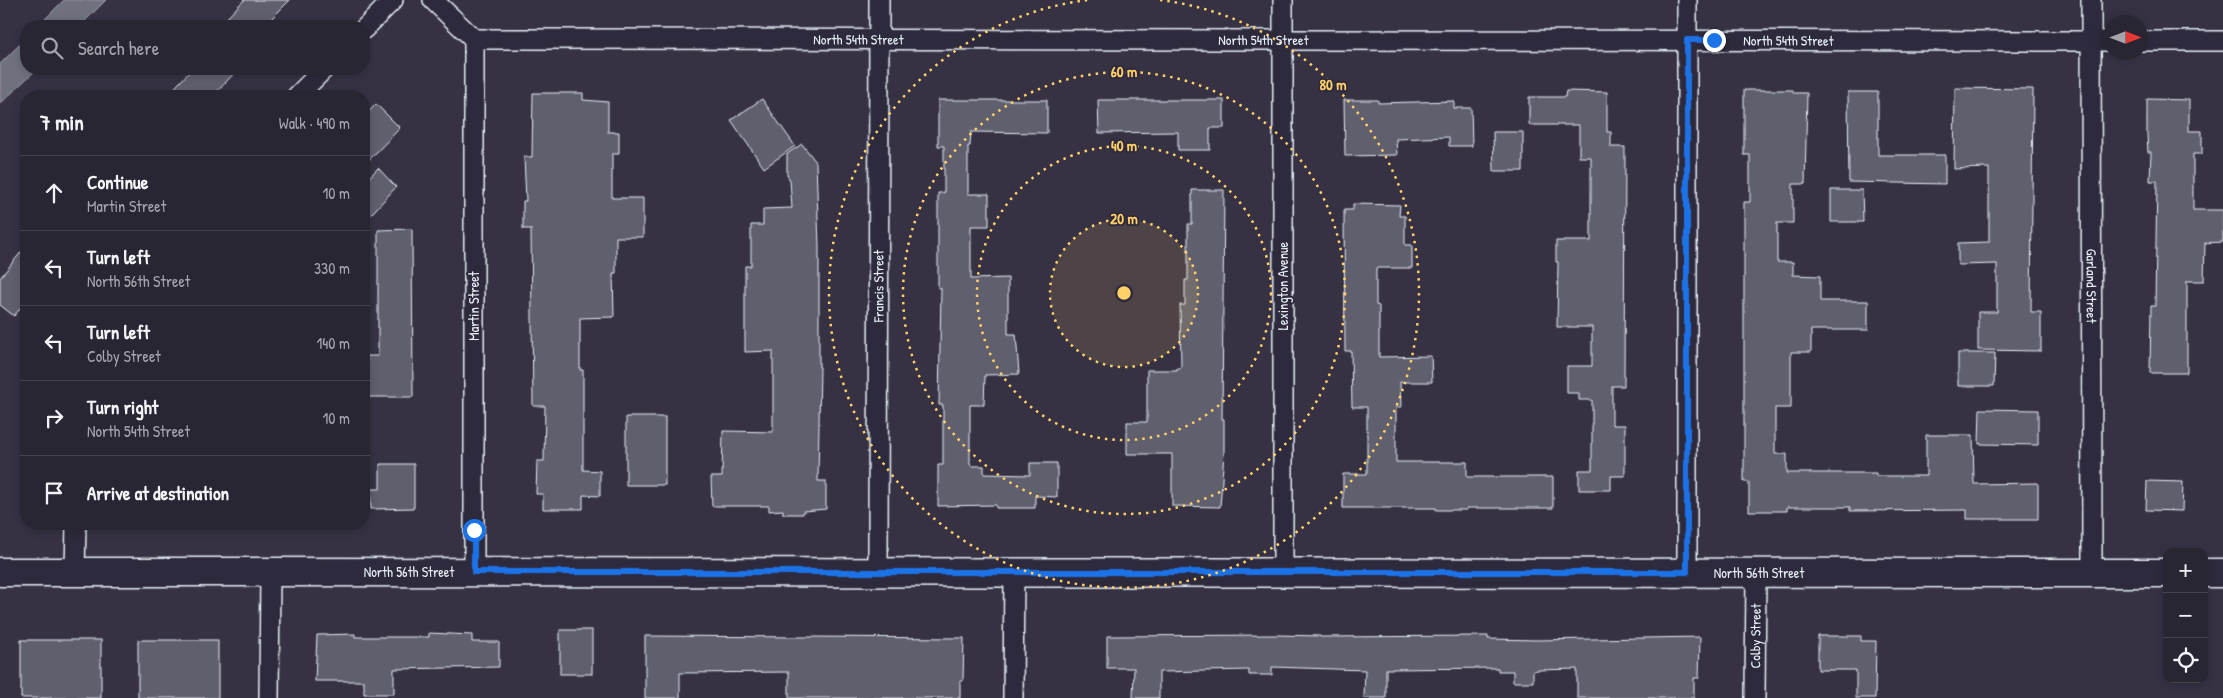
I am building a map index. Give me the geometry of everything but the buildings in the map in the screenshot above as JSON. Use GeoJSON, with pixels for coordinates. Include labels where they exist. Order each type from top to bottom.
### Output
{"type":"FeatureCollection","features":[{"type":"Feature","properties":{"kind":"main road","name":"North 56th Street"},"geometry":{"type":"LineString","coordinates":[[0,572],[2163,573]]}},
{"type":"Feature","properties":{"kind":"main road"},"geometry":{"type":"LineString","coordinates":[[2208,573],[2223,572]]}},
{"type":"Feature","properties":{"kind":"street"},"geometry":{"type":"LineString","coordinates":[[370,23],[393,0]]}},
{"type":"Feature","properties":{"kind":"street"},"geometry":{"type":"LineString","coordinates":[[433,0],[474,39]]}},
{"type":"Feature","properties":{"kind":"street","name":"Francis Street"},"geometry":{"type":"LineString","coordinates":[[878,572],[879,0]]}},
{"type":"Feature","properties":{"kind":"street","name":"Lexington Avenue"},"geometry":{"type":"LineString","coordinates":[[1283,0],[1283,572]]}},
{"type":"Feature","properties":{"kind":"street"},"geometry":{"type":"LineString","coordinates":[[1687,0],[1687,572]]}},
{"type":"Feature","properties":{"kind":"street","name":"Garland Street"},"geometry":{"type":"LineString","coordinates":[[2091,0],[2092,573]]}},
{"type":"Feature","properties":{"kind":"street","name":"North 54th Street"},"geometry":{"type":"LineString","coordinates":[[474,39],[2103,41]]}},
{"type":"Feature","properties":{"kind":"street","name":"Martin Street"},"geometry":{"type":"LineString","coordinates":[[474,39],[474,572]]}},
{"type":"Feature","properties":{"kind":"street"},"geometry":{"type":"LineString","coordinates":[[2148,41],[2223,41]]}},
{"type":"Feature","properties":{"kind":"street"},"geometry":{"type":"LineString","coordinates":[[303,90],[318,75]]}},
{"type":"Feature","properties":{"kind":"street"},"geometry":{"type":"LineString","coordinates":[[75,571],[76,530]]}},
{"type":"Feature","properties":{"kind":"street"},"geometry":{"type":"LineString","coordinates":[[269,698],[270,572]]}},
{"type":"Feature","properties":{"kind":"street"},"geometry":{"type":"LineString","coordinates":[[1013,698],[1014,572]]}},
{"type":"Feature","properties":{"kind":"street","name":"Colby Street"},"geometry":{"type":"LineString","coordinates":[[1755,698],[1756,572]]}},
{"type":"Feature","properties":{"kind":"water"},"geometry":{"type":"Polygon","coordinates":[[[64,0],[106,0],[86,20],[44,20],[64,0]]]}},
{"type":"Feature","properties":{"kind":"water"},"geometry":{"type":"Polygon","coordinates":[[[20,44],[20,75],[31,75],[0,104],[0,64],[20,44]]]}},
{"type":"Feature","properties":{"kind":"route"},"geometry":{"type":"LineString","coordinates":[[474,530],[474,572],[1687,572],[1687,40],[1714,40]]}}]}
